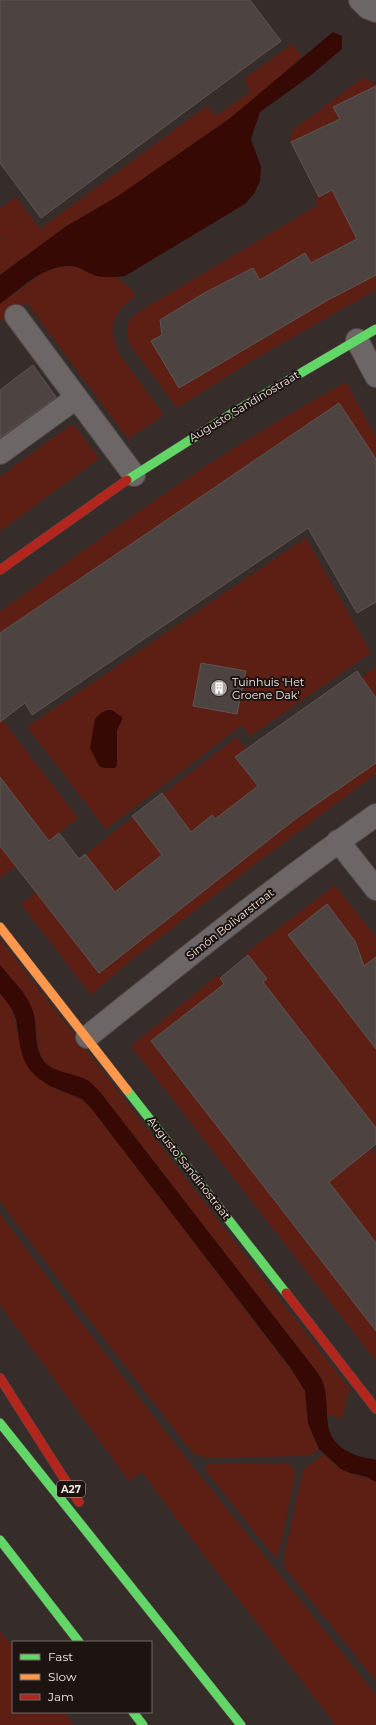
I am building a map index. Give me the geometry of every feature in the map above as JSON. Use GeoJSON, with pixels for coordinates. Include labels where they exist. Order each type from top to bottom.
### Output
{"type":"FeatureCollection","features":[{"type":"Feature","properties":{"kind":"main road","name":"Augusto Sandinostraat"},"geometry":{"type":"LineString","coordinates":[[0,570],[37,542],[190,438],[281,383],[376,330]]}},
{"type":"Feature","properties":{"kind":"main road","name":"Augusto Sandinostraat"},"geometry":{"type":"LineString","coordinates":[[0,927],[376,1409]]}},
{"type":"Feature","properties":{"kind":"main road","name":"A27"},"geometry":{"type":"LineString","coordinates":[[0,1378],[86,1513]]}},
{"type":"Feature","properties":{"kind":"main road","name":"A27"},"geometry":{"type":"LineString","coordinates":[[0,1423],[241,1725]]}},
{"type":"Feature","properties":{"kind":"main road","name":"A27"},"geometry":{"type":"LineString","coordinates":[[94,1526],[142,1600]]}},
{"type":"Feature","properties":{"kind":"main road"},"geometry":{"type":"LineString","coordinates":[[0,1540],[78,1641]]}},
{"type":"Feature","properties":{"kind":"main road"},"geometry":{"type":"LineString","coordinates":[[134,1713],[143,1725]]}},
{"type":"Feature","properties":{"kind":"street"},"geometry":{"type":"LineString","coordinates":[[360,0],[368,8],[376,11]]}},
{"type":"Feature","properties":{"kind":"street"},"geometry":{"type":"LineString","coordinates":[[16,316],[134,475]]}},
{"type":"Feature","properties":{"kind":"street"},"geometry":{"type":"LineString","coordinates":[[357,340],[376,376]]}},
{"type":"Feature","properties":{"kind":"street"},"geometry":{"type":"LineString","coordinates":[[0,453],[76,398]]}},
{"type":"Feature","properties":{"kind":"street","name":"Simón Bolivarstraat"},"geometry":{"type":"LineString","coordinates":[[87,1038],[211,938],[338,841],[376,815]]}},
{"type":"Feature","properties":{"kind":"street"},"geometry":{"type":"LineString","coordinates":[[338,841],[376,889]]}},
{"type":"Feature","properties":{"kind":"shaded area"},"geometry":{"type":"Polygon","coordinates":[[[333,32],[342,36],[342,49],[310,76],[260,112],[251,139],[261,167],[260,181],[254,194],[245,204],[125,276],[100,277],[72,266],[62,266],[42,273],[0,304],[0,275],[65,227],[118,196],[229,119],[333,32]]]}},
{"type":"Feature","properties":{"kind":"shaded area"},"geometry":{"type":"Polygon","coordinates":[[[292,44],[302,57],[229,119],[118,196],[65,227],[0,275],[0,240],[2,239],[0,236],[0,209],[16,197],[40,229],[207,106],[216,116],[250,92],[244,79],[292,44]]]}},
{"type":"Feature","properties":{"kind":"shaded area"},"geometry":{"type":"Polygon","coordinates":[[[364,77],[376,84],[376,290],[260,356],[177,408],[130,345],[127,335],[128,324],[131,318],[318,205],[315,198],[318,196],[290,140],[291,134],[294,129],[364,77]]]}},
{"type":"Feature","properties":{"kind":"shaded area"},"geometry":{"type":"Polygon","coordinates":[[[71,266],[85,270],[97,276],[116,277],[130,288],[136,296],[117,313],[113,327],[115,343],[118,352],[164,415],[128,439],[27,303],[0,322],[0,304],[44,272],[60,267],[71,266]]]}},
{"type":"Feature","properties":{"kind":"shaded area"},"geometry":{"type":"Polygon","coordinates":[[[346,382],[376,437],[376,482],[150,635],[146,630],[29,709],[0,666],[0,612],[126,520],[212,462],[346,382]]]}},
{"type":"Feature","properties":{"kind":"shaded area"},"geometry":{"type":"Polygon","coordinates":[[[72,425],[76,427],[99,459],[0,531],[0,477],[72,425]]]}},
{"type":"Feature","properties":{"kind":"shaded area"},"geometry":{"type":"Polygon","coordinates":[[[306,538],[371,653],[250,736],[242,725],[106,829],[27,727],[306,538]]]}},
{"type":"Feature","properties":{"kind":"shaded area"},"geometry":{"type":"Polygon","coordinates":[[[376,667],[376,774],[271,852],[135,957],[91,995],[21,904],[237,737],[246,749],[256,750],[376,667]]]}},
{"type":"Feature","properties":{"kind":"shaded area"},"geometry":{"type":"Polygon","coordinates":[[[107,710],[112,710],[122,717],[117,730],[117,765],[115,768],[104,768],[99,766],[90,748],[95,719],[107,710]]]}},
{"type":"Feature","properties":{"kind":"shaded area"},"geometry":{"type":"Polygon","coordinates":[[[0,717],[78,818],[0,878],[0,717]]]}},
{"type":"Feature","properties":{"kind":"shaded area"},"geometry":{"type":"Polygon","coordinates":[[[335,885],[376,937],[376,1144],[255,988],[266,979],[246,953],[335,885]]]}},
{"type":"Feature","properties":{"kind":"shaded area"},"geometry":{"type":"Polygon","coordinates":[[[0,939],[351,1391],[347,1394],[343,1418],[326,1415],[323,1382],[317,1372],[100,1092],[86,1080],[61,1072],[51,1067],[43,1060],[39,1050],[34,1015],[28,1000],[0,965],[0,939]]]}},
{"type":"Feature","properties":{"kind":"shaded area"},"geometry":{"type":"Polygon","coordinates":[[[0,965],[29,1001],[35,1020],[38,1049],[43,1060],[52,1068],[82,1077],[100,1092],[317,1372],[323,1382],[326,1394],[328,1425],[331,1434],[336,1442],[345,1450],[358,1456],[376,1460],[376,1482],[367,1477],[341,1469],[319,1449],[308,1423],[305,1391],[290,1367],[91,1108],[82,1099],[50,1086],[38,1078],[29,1069],[24,1060],[20,1046],[16,1019],[12,1009],[0,993],[0,965]]]}},
{"type":"Feature","properties":{"kind":"shaded area"},"geometry":{"type":"Polygon","coordinates":[[[218,975],[237,1001],[342,1112],[376,1155],[376,1361],[131,1046],[218,975]]]}},
{"type":"Feature","properties":{"kind":"shaded area"},"geometry":{"type":"Polygon","coordinates":[[[0,993],[7,1001],[11,1010],[16,1029],[57,1090],[82,1099],[91,1108],[301,1383],[305,1394],[310,1427],[319,1449],[309,1456],[208,1458],[196,1455],[192,1452],[81,1309],[0,1201],[0,993]]]}},
{"type":"Feature","properties":{"kind":"shaded area"},"geometry":{"type":"Polygon","coordinates":[[[0,1214],[178,1448],[376,1695],[376,1725],[336,1725],[194,1542],[142,1472],[129,1481],[0,1305],[0,1214]]]}},
{"type":"Feature","properties":{"kind":"shaded area"},"geometry":{"type":"Polygon","coordinates":[[[324,1454],[345,1471],[376,1482],[376,1681],[285,1568],[285,1552],[303,1470],[324,1454]]]}},
{"type":"Feature","properties":{"kind":"shaded area"},"geometry":{"type":"Polygon","coordinates":[[[209,1463],[289,1464],[294,1469],[295,1475],[279,1553],[276,1556],[273,1555],[206,1471],[206,1466],[209,1463]]]}},
{"type":"Feature","properties":{"kind":"shaded area"},"geometry":{"type":"Polygon","coordinates":[[[0,1631],[12,1646],[12,1713],[65,1713],[74,1725],[0,1725],[0,1631]]]}},
{"type":"Feature","properties":{"kind":"building"},"geometry":{"type":"Polygon","coordinates":[[[0,0],[250,0],[281,41],[41,218],[0,163],[0,0]]]}},
{"type":"Feature","properties":{"kind":"building"},"geometry":{"type":"Polygon","coordinates":[[[376,86],[376,275],[328,300],[179,388],[151,341],[162,335],[160,320],[206,292],[253,268],[260,280],[305,253],[311,263],[357,239],[332,190],[319,197],[291,142],[340,119],[333,107],[376,86]]]}},
{"type":"Feature","properties":{"kind":"building"},"geometry":{"type":"Polygon","coordinates":[[[33,365],[56,397],[0,438],[0,390],[33,365]]]}},
{"type":"Feature","properties":{"kind":"building"},"geometry":{"type":"Polygon","coordinates":[[[339,403],[376,459],[376,602],[357,613],[308,528],[32,715],[25,703],[0,722],[0,633],[339,403]]]}},
{"type":"Feature","properties":{"kind":"building","name":"Tuinhuis 'Het Groene Dak'"},"geometry":{"type":"Polygon","coordinates":[[[201,663],[246,671],[237,714],[193,706],[201,663]]]}},
{"type":"Feature","properties":{"kind":"building"},"geometry":{"type":"Polygon","coordinates":[[[357,671],[376,698],[376,763],[298,817],[99,973],[0,846],[0,777],[49,841],[59,833],[79,859],[85,854],[115,892],[162,855],[132,816],[162,793],[191,832],[212,815],[215,819],[258,786],[235,757],[357,671]]]}},
{"type":"Feature","properties":{"kind":"building"},"geometry":{"type":"Polygon","coordinates":[[[327,904],[355,941],[364,966],[376,957],[376,1049],[288,935],[327,904]]]}},
{"type":"Feature","properties":{"kind":"building"},"geometry":{"type":"Polygon","coordinates":[[[248,955],[267,979],[263,982],[376,1128],[376,1144],[329,1182],[376,1243],[376,1331],[151,1041],[224,984],[220,978],[248,955]]]}},
{"type":"Feature","properties":{"kind":"traffic: fast"},"geometry":{"type":"LineString","coordinates":[[127,480],[231,414],[376,329]]}},
{"type":"Feature","properties":{"kind":"traffic: fast"},"geometry":{"type":"LineString","coordinates":[[127,1090],[286,1293]]}},
{"type":"Feature","properties":{"kind":"traffic: fast"},"geometry":{"type":"LineString","coordinates":[[0,1423],[241,1725]]}},
{"type":"Feature","properties":{"kind":"traffic: fast"},"geometry":{"type":"LineString","coordinates":[[0,1540],[78,1641]]}},
{"type":"Feature","properties":{"kind":"traffic: fast"},"geometry":{"type":"LineString","coordinates":[[134,1713],[143,1725]]}},
{"type":"Feature","properties":{"kind":"traffic: slow"},"geometry":{"type":"LineString","coordinates":[[0,927],[127,1090]]}},
{"type":"Feature","properties":{"kind":"traffic: jam"},"geometry":{"type":"LineString","coordinates":[[0,570],[127,480]]}},
{"type":"Feature","properties":{"kind":"traffic: jam"},"geometry":{"type":"LineString","coordinates":[[286,1293],[376,1409]]}},
{"type":"Feature","properties":{"kind":"traffic: jam"},"geometry":{"type":"LineString","coordinates":[[0,1378],[79,1502]]}},
{"type":"Feature","properties":{"kind":"place","name":"Tuinhuis 'Het Groene Dak'"},"geometry":{"type":"Point","coordinates":[219,688]}}]}
